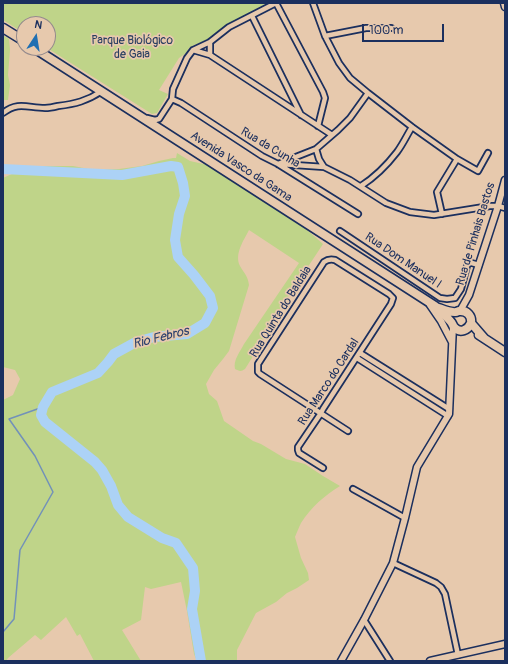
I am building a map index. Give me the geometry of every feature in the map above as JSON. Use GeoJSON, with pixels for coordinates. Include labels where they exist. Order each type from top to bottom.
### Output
{"type":"FeatureCollection","features":[{"type":"Feature","properties":{"kind":"main road"},"geometry":{"type":"LineString","coordinates":[[3,28],[16,36]]}},
{"type":"Feature","properties":{"kind":"main road","name":"Avenida Vasco da Gama"},"geometry":{"type":"LineString","coordinates":[[47,56],[431,304],[447,311],[461,312],[470,316],[472,319],[467,328],[459,331],[431,304]]}},
{"type":"Feature","properties":{"kind":"main road"},"geometry":{"type":"LineString","coordinates":[[452,324],[453,315],[461,312]]}},
{"type":"Feature","properties":{"kind":"main road","name":"Avenida Vasco da Gama"},"geometry":{"type":"LineString","coordinates":[[467,328],[505,352]]}},
{"type":"Feature","properties":{"kind":"street"},"geometry":{"type":"LineString","coordinates":[[143,118],[155,120],[159,119],[172,99],[173,89],[192,50],[210,42],[229,27],[276,3],[323,92],[325,98],[318,126]]}},
{"type":"Feature","properties":{"kind":"street"},"geometry":{"type":"LineString","coordinates":[[313,3],[325,36],[339,63],[350,78],[412,127],[457,159],[478,170],[488,152]]}},
{"type":"Feature","properties":{"kind":"street"},"geometry":{"type":"LineString","coordinates":[[504,3],[505,7]]}},
{"type":"Feature","properties":{"kind":"street"},"geometry":{"type":"LineString","coordinates":[[252,16],[301,115]]}},
{"type":"Feature","properties":{"kind":"street"},"geometry":{"type":"LineString","coordinates":[[325,36],[366,28],[391,28]]}},
{"type":"Feature","properties":{"kind":"street"},"geometry":{"type":"LineString","coordinates":[[210,42],[210,55]]}},
{"type":"Feature","properties":{"kind":"street"},"geometry":{"type":"LineString","coordinates":[[192,50],[210,55],[332,135]]}},
{"type":"Feature","properties":{"kind":"street"},"geometry":{"type":"LineString","coordinates":[[3,113],[8,109],[18,106],[29,105],[45,108],[73,105],[84,102],[102,91]]}},
{"type":"Feature","properties":{"kind":"street"},"geometry":{"type":"LineString","coordinates":[[278,164],[316,149],[350,118],[368,93]]}},
{"type":"Feature","properties":{"kind":"street"},"geometry":{"type":"LineString","coordinates":[[287,106],[292,97]]}},
{"type":"Feature","properties":{"kind":"street","name":"Rua da Cunha"},"geometry":{"type":"LineString","coordinates":[[172,99],[181,103],[262,156],[278,164],[358,214]]}},
{"type":"Feature","properties":{"kind":"street"},"geometry":{"type":"LineString","coordinates":[[361,186],[385,166],[398,151],[412,127]]}},
{"type":"Feature","properties":{"kind":"street"},"geometry":{"type":"LineString","coordinates":[[316,149],[319,159],[324,167]]}},
{"type":"Feature","properties":{"kind":"street"},"geometry":{"type":"LineString","coordinates":[[442,214],[437,192],[457,159]]}},
{"type":"Feature","properties":{"kind":"street"},"geometry":{"type":"LineString","coordinates":[[278,164],[324,167],[361,186],[386,203],[410,212],[434,215],[490,206],[505,208]]}},
{"type":"Feature","properties":{"kind":"street","name":"Rua de Pinhais Bastos"},"geometry":{"type":"LineString","coordinates":[[461,312],[469,296],[505,180]]}},
{"type":"Feature","properties":{"kind":"street"},"geometry":{"type":"LineString","coordinates":[[498,206],[505,203]]}},
{"type":"Feature","properties":{"kind":"street","name":"Rua Dom Manuel I"},"geometry":{"type":"LineString","coordinates":[[340,231],[440,298],[454,298],[461,289],[468,262],[479,265]]}},
{"type":"Feature","properties":{"kind":"street","name":"Rua Quinta do Baldaia"},"geometry":{"type":"LineString","coordinates":[[348,431],[260,374],[258,372],[258,364],[324,262],[327,260],[335,260],[393,298]]}},
{"type":"Feature","properties":{"kind":"street","name":"Rua Marco do Cardal"},"geometry":{"type":"LineString","coordinates":[[323,468],[300,453],[298,447],[357,358],[391,304],[393,298]]}},
{"type":"Feature","properties":{"kind":"street"},"geometry":{"type":"LineString","coordinates":[[431,304],[442,321],[452,344]]}},
{"type":"Feature","properties":{"kind":"street"},"geometry":{"type":"LineString","coordinates":[[341,661],[393,563],[417,467],[449,414],[452,324]]}},
{"type":"Feature","properties":{"kind":"street"},"geometry":{"type":"LineString","coordinates":[[452,344],[467,328]]}},
{"type":"Feature","properties":{"kind":"street"},"geometry":{"type":"LineString","coordinates":[[360,353],[449,409]]}},
{"type":"Feature","properties":{"kind":"street"},"geometry":{"type":"LineString","coordinates":[[357,358],[448,416]]}},
{"type":"Feature","properties":{"kind":"street"},"geometry":{"type":"LineString","coordinates":[[353,489],[405,518]]}},
{"type":"Feature","properties":{"kind":"street"},"geometry":{"type":"LineString","coordinates":[[393,563],[436,583],[441,587],[445,594],[458,655]]}},
{"type":"Feature","properties":{"kind":"street"},"geometry":{"type":"LineString","coordinates":[[364,620],[390,661]]}},
{"type":"Feature","properties":{"kind":"street"},"geometry":{"type":"LineString","coordinates":[[430,661],[505,644]]}},
{"type":"Feature","properties":{"kind":"green space","name":"Parque Biológico de Gaia"},"geometry":{"type":"Polygon","coordinates":[[[3,3],[265,4],[214,34],[205,41],[189,48],[186,53],[179,58],[159,90],[168,94],[157,113],[152,114],[56,54],[56,16],[16,16],[16,28],[3,20],[3,3]]]}},
{"type":"Feature","properties":{"kind":"green space"},"geometry":{"type":"Polygon","coordinates":[[[3,35],[9,39],[10,50],[8,75],[10,85],[8,100],[3,100],[3,35]]]}},
{"type":"Feature","properties":{"kind":"green space"},"geometry":{"type":"Polygon","coordinates":[[[177,153],[190,161],[208,165],[306,229],[323,244],[263,335],[265,337],[245,369],[239,371],[235,369],[236,359],[244,344],[299,263],[249,230],[240,247],[238,261],[247,277],[249,285],[229,351],[214,370],[206,384],[209,394],[217,401],[224,421],[253,441],[286,459],[305,464],[340,486],[323,498],[309,512],[301,523],[295,537],[301,558],[308,573],[309,580],[287,593],[276,602],[256,613],[237,650],[237,661],[197,661],[194,654],[181,582],[151,589],[145,587],[141,620],[122,630],[141,661],[94,661],[80,634],[77,636],[66,617],[41,640],[35,635],[6,661],[3,661],[3,400],[13,395],[20,379],[15,370],[3,367],[3,178],[25,168],[38,166],[73,166],[94,170],[142,166],[176,158],[177,153]]]}},
{"type":"Feature","properties":{"kind":"waterway","name":"Rio Febros"},"geometry":{"type":"LineString","coordinates":[[3,169],[122,175],[171,166],[178,167],[185,196],[179,214],[175,240],[178,257],[210,296],[213,308],[205,323],[187,334],[154,337],[136,342],[114,354],[98,373],[52,392],[43,407],[41,415],[45,422],[95,462],[102,470],[111,486],[118,505],[128,517],[162,538],[176,543],[193,568],[195,591],[192,609],[201,661]]}},
{"type":"Feature","properties":{"kind":"waterway"},"geometry":{"type":"LineString","coordinates":[[3,632],[14,619],[20,550],[53,492],[35,456],[9,419],[43,407]]}}]}
